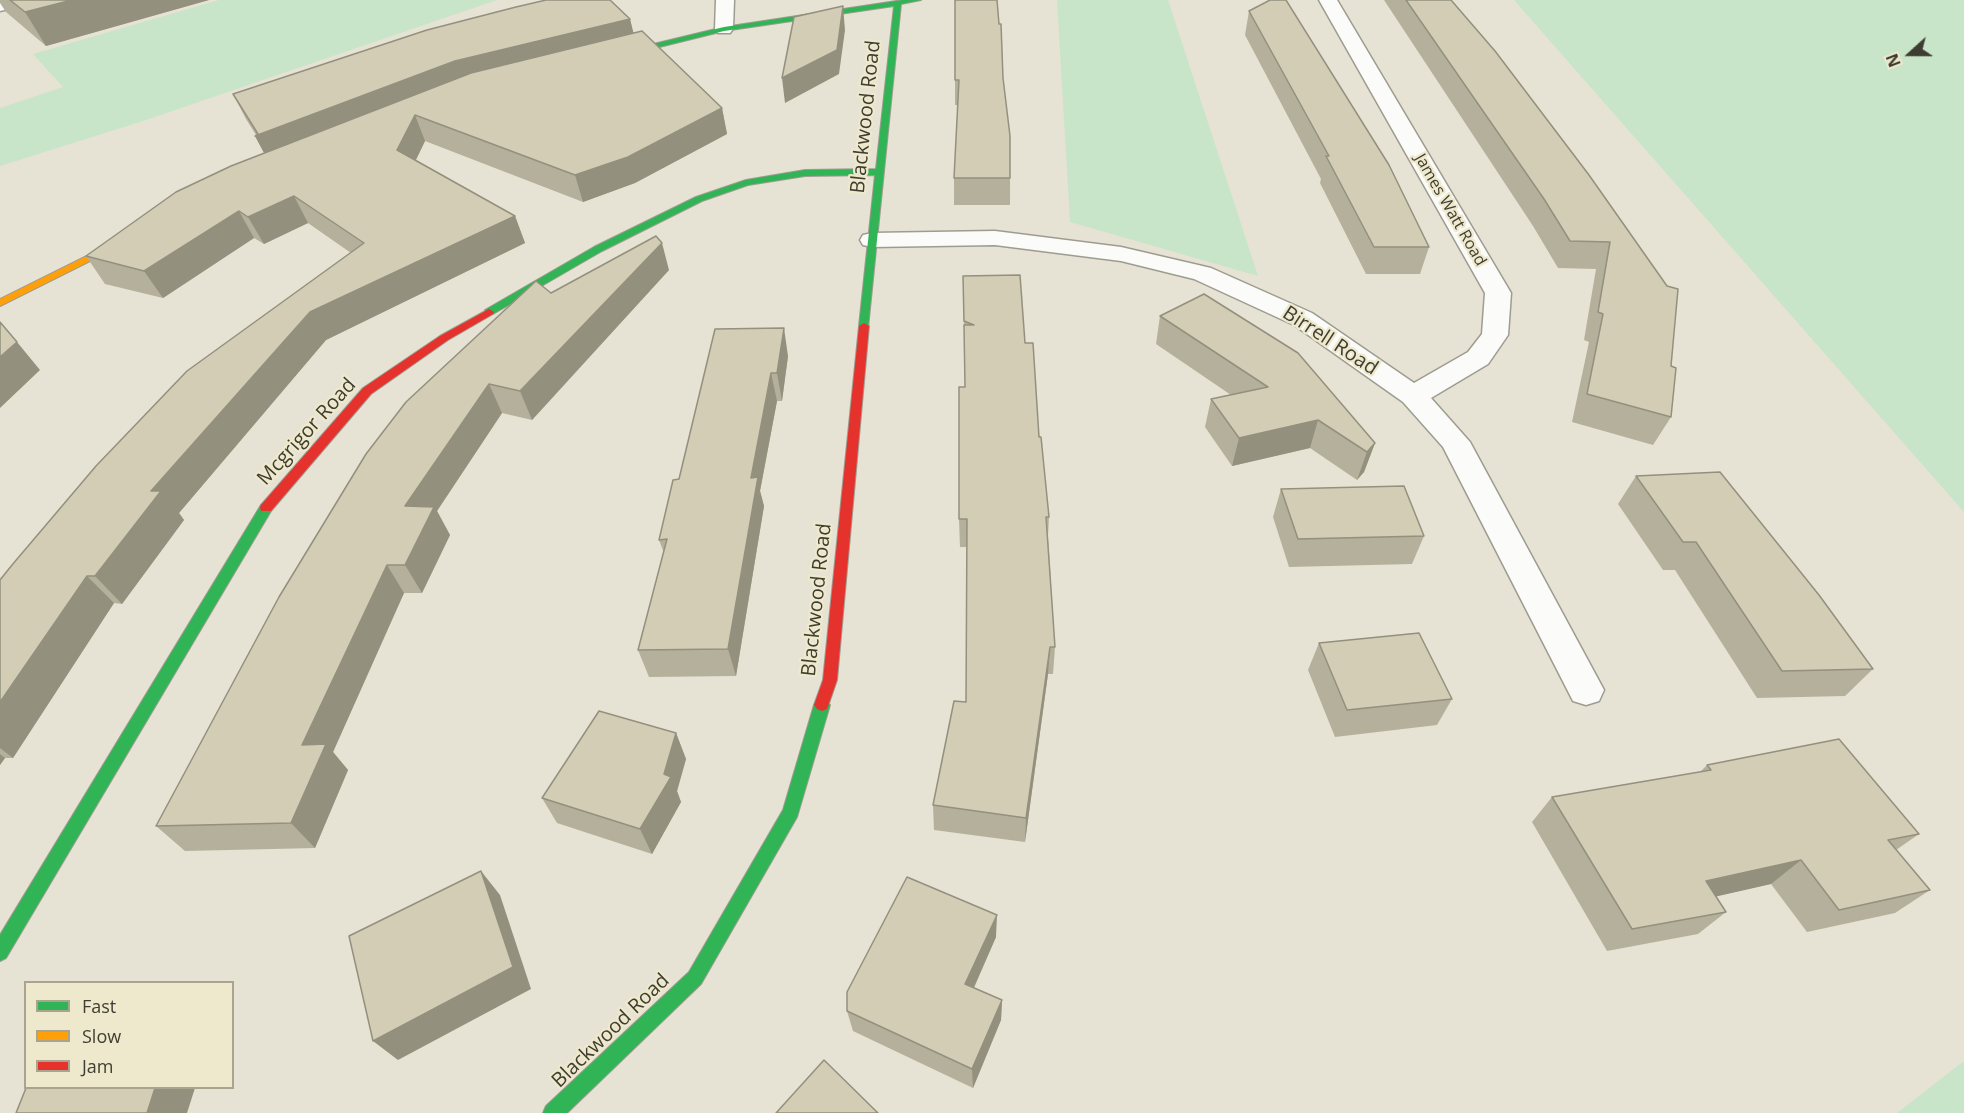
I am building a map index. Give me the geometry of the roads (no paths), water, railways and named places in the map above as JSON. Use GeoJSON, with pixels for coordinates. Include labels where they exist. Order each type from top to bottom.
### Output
{"type":"FeatureCollection","features":[{"type":"Feature","properties":{"kind":"street"},"geometry":{"type":"LineString","coordinates":[[0,6],[24,0]]}},
{"type":"Feature","properties":{"kind":"street"},"geometry":{"type":"LineString","coordinates":[[724,29],[725,0]]}},
{"type":"Feature","properties":{"kind":"street"},"geometry":{"type":"LineString","coordinates":[[598,60],[724,29],[917,0]]}},
{"type":"Feature","properties":{"kind":"street","name":"James Watt Road"},"geometry":{"type":"LineString","coordinates":[[1328,0],[1498,293],[1495,335],[1478,358],[1413,396]]}},
{"type":"Feature","properties":{"kind":"street","name":"Blackwood Road"},"geometry":{"type":"LineString","coordinates":[[553,1113],[695,978],[791,812],[830,680],[872,240],[898,3]]}},
{"type":"Feature","properties":{"kind":"street","name":"Mcgrigor Road"},"geometry":{"type":"LineString","coordinates":[[0,952],[271,500],[367,391],[444,338],[598,249],[699,199],[746,183],[805,173],[879,172]]}},
{"type":"Feature","properties":{"kind":"street"},"geometry":{"type":"LineString","coordinates":[[0,303],[144,231]]}},
{"type":"Feature","properties":{"kind":"street","name":"Birrell Road"},"geometry":{"type":"LineString","coordinates":[[872,240],[995,238],[1121,254],[1202,273],[1303,319],[1413,396],[1455,442],[1586,690]]}}]}
